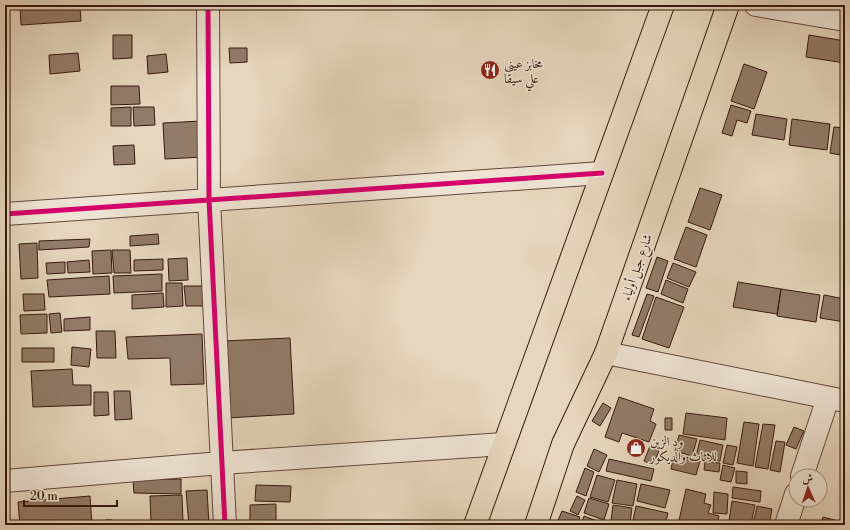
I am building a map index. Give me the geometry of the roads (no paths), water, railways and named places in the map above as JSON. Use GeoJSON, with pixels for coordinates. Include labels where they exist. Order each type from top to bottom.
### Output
{"type":"FeatureCollection","features":[{"type":"Feature","properties":{"kind":"main road"},"geometry":{"type":"LineString","coordinates":[[475,525],[663,5]]}},
{"type":"Feature","properties":{"kind":"main road","name":"شارع جبل أولياء"},"geometry":{"type":"LineString","coordinates":[[536,525],[563,444],[606,353],[728,5]]}},
{"type":"Feature","properties":{"kind":"street"},"geometry":{"type":"LineString","coordinates":[[208,5],[209,199],[225,525]]}},
{"type":"Feature","properties":{"kind":"street"},"geometry":{"type":"LineString","coordinates":[[756,5],[845,20]]}},
{"type":"Feature","properties":{"kind":"street"},"geometry":{"type":"LineString","coordinates":[[5,214],[602,172]]}},
{"type":"Feature","properties":{"kind":"street"},"geometry":{"type":"LineString","coordinates":[[606,353],[836,399],[806,468]]}},
{"type":"Feature","properties":{"kind":"street"},"geometry":{"type":"LineString","coordinates":[[5,481],[221,463],[504,444]]}},
{"type":"Feature","properties":{"kind":"street"},"geometry":{"type":"LineString","coordinates":[[786,525],[791,508]]}},
{"type":"Feature","properties":{"kind":"place","name":"مخابز عيني علي سيقا"},"geometry":{"type":"Point","coordinates":[490,70]}},
{"type":"Feature","properties":{"kind":"place","name":"ود الزين للاثاث والديكور"},"geometry":{"type":"Point","coordinates":[636,448]}}]}
